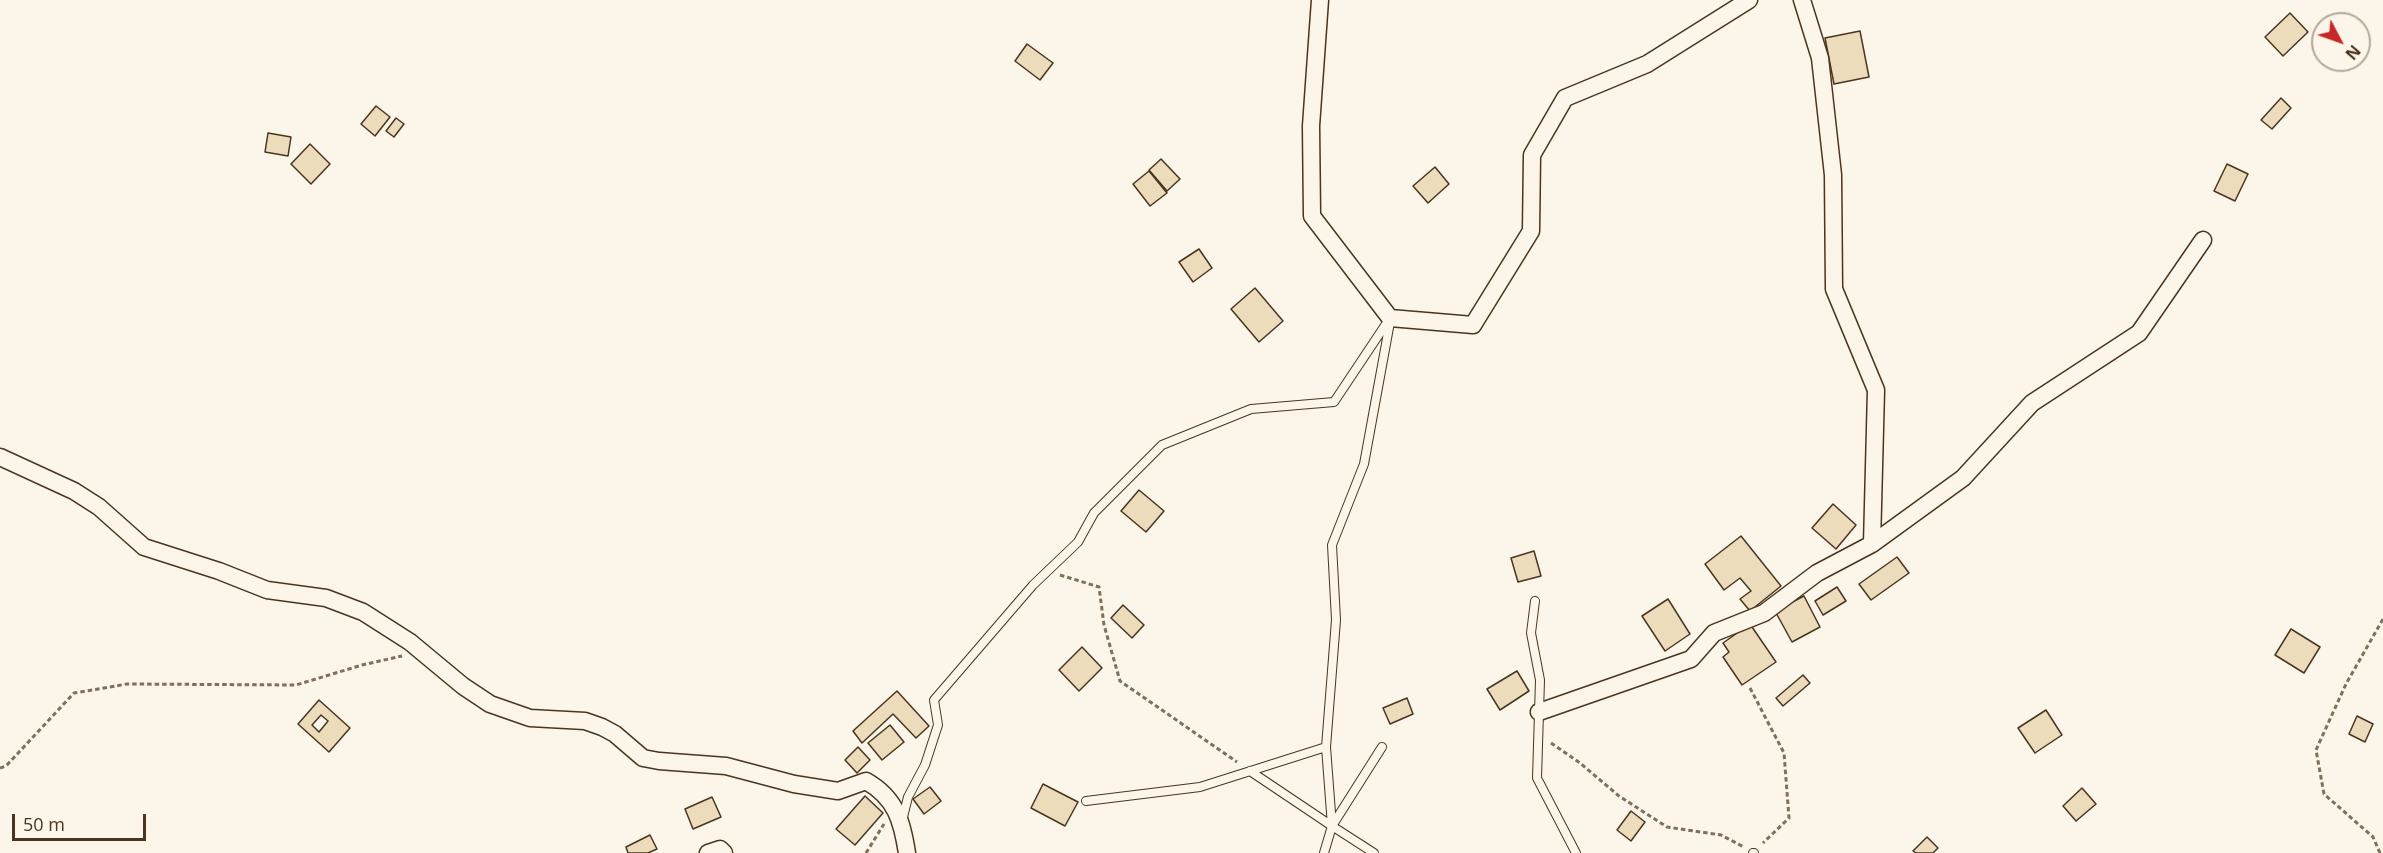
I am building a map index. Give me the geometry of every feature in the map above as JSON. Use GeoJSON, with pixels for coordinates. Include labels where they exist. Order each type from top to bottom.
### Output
{"type":"FeatureCollection","features":[{"type":"Feature","properties":{"kind":"street"},"geometry":{"type":"LineString","coordinates":[[1320,0],[1311,126],[1312,216],[1390,318],[1473,325],[1531,231],[1532,154],[1565,98],[1647,64],[1749,0]]}},
{"type":"Feature","properties":{"kind":"street"},"geometry":{"type":"LineString","coordinates":[[1803,0],[1820,58],[1828,128],[1833,175],[1834,289],[1876,390],[1872,544]]}},
{"type":"Feature","properties":{"kind":"street"},"geometry":{"type":"LineString","coordinates":[[1539,712],[1691,659],[1714,633],[1764,613],[1816,573],[1872,544],[1963,478],[2032,403],[2139,333],[2203,240]]}},
{"type":"Feature","properties":{"kind":"street"},"geometry":{"type":"LineString","coordinates":[[0,457],[74,491],[91,502],[144,547],[219,571],[267,590],[326,598],[363,612],[387,626],[490,704],[530,718],[585,721],[615,734],[643,758],[726,766],[794,784],[838,791],[866,781],[882,790],[898,815],[907,853]]}},
{"type":"Feature","properties":{"kind":"street"},"geometry":{"type":"LineString","coordinates":[[708,853],[720,849],[724,853]]}},
{"type":"Feature","properties":{"kind":"lane"},"geometry":{"type":"LineString","coordinates":[[898,815],[925,765],[939,725],[934,700],[1033,585],[1078,542],[1094,513],[1162,445],[1251,409],[1334,402],[1390,318]]}},
{"type":"Feature","properties":{"kind":"lane"},"geometry":{"type":"LineString","coordinates":[[1332,826],[1326,747],[1336,620],[1332,545],[1364,464],[1390,318]]}},
{"type":"Feature","properties":{"kind":"lane"},"geometry":{"type":"LineString","coordinates":[[1535,601],[1531,633],[1540,680],[1537,778],[1576,853]]}},
{"type":"Feature","properties":{"kind":"lane"},"geometry":{"type":"LineString","coordinates":[[1086,801],[1200,787],[1326,747]]}},
{"type":"Feature","properties":{"kind":"lane"},"geometry":{"type":"LineString","coordinates":[[1324,853],[1332,826],[1382,747]]}},
{"type":"Feature","properties":{"kind":"lane"},"geometry":{"type":"LineString","coordinates":[[1250,771],[1374,853]]}},
{"type":"Feature","properties":{"kind":"path"},"geometry":{"type":"LineString","coordinates":[[1048,570],[1099,587],[1104,625],[1120,681],[1250,771]]}},
{"type":"Feature","properties":{"kind":"path"},"geometry":{"type":"LineString","coordinates":[[2380,853],[2373,837],[2324,794],[2316,750],[2346,684],[2383,619]]}},
{"type":"Feature","properties":{"kind":"path"},"geometry":{"type":"LineString","coordinates":[[0,768],[6,766],[74,693],[127,684],[296,685],[362,665],[422,652]]}},
{"type":"Feature","properties":{"kind":"path"},"geometry":{"type":"LineString","coordinates":[[1538,734],[1580,763],[1619,796],[1667,827],[1721,835],[1754,853],[1789,818],[1784,753],[1750,688]]}},
{"type":"Feature","properties":{"kind":"path"},"geometry":{"type":"LineString","coordinates":[[866,853],[898,815]]}},
{"type":"Feature","properties":{"kind":"building"},"geometry":{"type":"Polygon","coordinates":[[[2290,13],[2308,32],[2283,56],[2265,37],[2290,13]]]}},
{"type":"Feature","properties":{"kind":"building"},"geometry":{"type":"Polygon","coordinates":[[[1860,31],[1869,77],[1834,84],[1825,38],[1860,31]]]}},
{"type":"Feature","properties":{"kind":"building"},"geometry":{"type":"Polygon","coordinates":[[[1027,44],[1053,63],[1040,80],[1015,61],[1027,44]]]}},
{"type":"Feature","properties":{"kind":"building"},"geometry":{"type":"Polygon","coordinates":[[[2281,98],[2291,108],[2272,129],[2261,120],[2281,98]]]}},
{"type":"Feature","properties":{"kind":"building"},"geometry":{"type":"Polygon","coordinates":[[[376,106],[390,117],[375,136],[361,124],[376,106]]]}},
{"type":"Feature","properties":{"kind":"building"},"geometry":{"type":"Polygon","coordinates":[[[396,118],[404,124],[394,137],[386,131],[396,118]]]}},
{"type":"Feature","properties":{"kind":"building"},"geometry":{"type":"Polygon","coordinates":[[[268,133],[291,137],[288,156],[265,152],[268,133]]]}},
{"type":"Feature","properties":{"kind":"building"},"geometry":{"type":"Polygon","coordinates":[[[310,144],[330,164],[311,184],[291,164],[310,144]]]}},
{"type":"Feature","properties":{"kind":"building"},"geometry":{"type":"Polygon","coordinates":[[[1161,159],[1180,179],[1167,191],[1149,170],[1161,159]]]}},
{"type":"Feature","properties":{"kind":"building"},"geometry":{"type":"Polygon","coordinates":[[[2227,164],[2248,174],[2235,201],[2214,191],[2227,164]]]}},
{"type":"Feature","properties":{"kind":"building"},"geometry":{"type":"Polygon","coordinates":[[[1435,167],[1449,184],[1428,203],[1413,186],[1435,167]]]}},
{"type":"Feature","properties":{"kind":"building"},"geometry":{"type":"Polygon","coordinates":[[[1149,171],[1167,193],[1150,206],[1133,184],[1149,171]]]}},
{"type":"Feature","properties":{"kind":"building"},"geometry":{"type":"Polygon","coordinates":[[[1199,249],[1212,268],[1193,282],[1179,262],[1199,249]]]}},
{"type":"Feature","properties":{"kind":"building"},"geometry":{"type":"Polygon","coordinates":[[[1255,288],[1283,321],[1259,342],[1231,309],[1255,288]]]}},
{"type":"Feature","properties":{"kind":"building"},"geometry":{"type":"Polygon","coordinates":[[[1139,490],[1164,511],[1146,532],[1121,511],[1139,490]]]}},
{"type":"Feature","properties":{"kind":"building"},"geometry":{"type":"Polygon","coordinates":[[[1833,504],[1856,525],[1836,549],[1812,528],[1833,504]]]}},
{"type":"Feature","properties":{"kind":"building"},"geometry":{"type":"Polygon","coordinates":[[[1741,536],[1781,586],[1750,611],[1740,599],[1751,591],[1740,578],[1724,590],[1705,564],[1741,536]]]}},
{"type":"Feature","properties":{"kind":"building"},"geometry":{"type":"Polygon","coordinates":[[[1534,551],[1541,576],[1518,582],[1511,558],[1534,551]]]}},
{"type":"Feature","properties":{"kind":"building"},"geometry":{"type":"Polygon","coordinates":[[[1897,557],[1909,573],[1871,600],[1859,584],[1897,557]]]}},
{"type":"Feature","properties":{"kind":"building"},"geometry":{"type":"Polygon","coordinates":[[[1837,587],[1846,601],[1823,615],[1815,601],[1837,587]]]}},
{"type":"Feature","properties":{"kind":"building"},"geometry":{"type":"Polygon","coordinates":[[[1804,596],[1820,627],[1792,642],[1775,611],[1804,596]]]}},
{"type":"Feature","properties":{"kind":"building"},"geometry":{"type":"Polygon","coordinates":[[[1668,599],[1690,634],[1665,651],[1642,616],[1668,599]]]}},
{"type":"Feature","properties":{"kind":"building"},"geometry":{"type":"Polygon","coordinates":[[[1123,605],[1144,625],[1132,638],[1111,618],[1123,605]]]}},
{"type":"Feature","properties":{"kind":"building"},"geometry":{"type":"Polygon","coordinates":[[[1750,624],[1776,662],[1742,685],[1723,657],[1729,652],[1723,643],[1750,624]]]}},
{"type":"Feature","properties":{"kind":"building"},"geometry":{"type":"Polygon","coordinates":[[[2291,629],[2320,647],[2304,673],[2275,655],[2291,629]]]}},
{"type":"Feature","properties":{"kind":"building"},"geometry":{"type":"Polygon","coordinates":[[[1082,647],[1102,668],[1079,691],[1059,670],[1082,647]]]}},
{"type":"Feature","properties":{"kind":"building"},"geometry":{"type":"Polygon","coordinates":[[[1517,671],[1529,691],[1500,710],[1487,689],[1517,671]]]}},
{"type":"Feature","properties":{"kind":"building"},"geometry":{"type":"Polygon","coordinates":[[[1803,675],[1810,683],[1783,706],[1776,698],[1803,675]]]}},
{"type":"Feature","properties":{"kind":"building"},"geometry":{"type":"Polygon","coordinates":[[[897,691],[929,726],[916,738],[893,714],[862,743],[853,731],[897,691]]]}},
{"type":"Feature","properties":{"kind":"building"},"geometry":{"type":"Polygon","coordinates":[[[1407,698],[1413,714],[1390,724],[1383,708],[1407,698]]]}},
{"type":"Feature","properties":{"kind":"building"},"geometry":{"type":"Polygon","coordinates":[[[319,700],[350,728],[329,752],[298,724],[319,700]],[[321,715],[312,725],[319,732],[328,721],[321,715]]]}},
{"type":"Feature","properties":{"kind":"building"},"geometry":{"type":"Polygon","coordinates":[[[2046,710],[2062,735],[2035,753],[2018,728],[2046,710]]]}},
{"type":"Feature","properties":{"kind":"building"},"geometry":{"type":"Polygon","coordinates":[[[2357,716],[2373,724],[2365,742],[2349,734],[2357,716]]]}},
{"type":"Feature","properties":{"kind":"building"},"geometry":{"type":"Polygon","coordinates":[[[890,725],[904,742],[882,760],[868,743],[890,725]]]}},
{"type":"Feature","properties":{"kind":"building"},"geometry":{"type":"Polygon","coordinates":[[[858,747],[870,760],[857,773],[845,760],[858,747]]]}},
{"type":"Feature","properties":{"kind":"building"},"geometry":{"type":"Polygon","coordinates":[[[1043,784],[1078,802],[1065,826],[1031,808],[1043,784]]]}},
{"type":"Feature","properties":{"kind":"building"},"geometry":{"type":"Polygon","coordinates":[[[930,787],[941,801],[924,814],[913,799],[930,787]]]}},
{"type":"Feature","properties":{"kind":"building"},"geometry":{"type":"Polygon","coordinates":[[[2082,788],[2096,804],[2076,821],[2063,806],[2082,788]]]}},
{"type":"Feature","properties":{"kind":"building"},"geometry":{"type":"Polygon","coordinates":[[[865,796],[883,813],[855,845],[836,829],[865,796]]]}},
{"type":"Feature","properties":{"kind":"building"},"geometry":{"type":"Polygon","coordinates":[[[712,797],[721,817],[693,829],[685,809],[712,797]]]}},
{"type":"Feature","properties":{"kind":"building"},"geometry":{"type":"Polygon","coordinates":[[[1631,811],[1645,822],[1631,841],[1617,830],[1631,811]]]}},
{"type":"Feature","properties":{"kind":"building"},"geometry":{"type":"Polygon","coordinates":[[[650,835],[657,849],[648,853],[628,853],[626,847],[650,835]]]}},
{"type":"Feature","properties":{"kind":"building"},"geometry":{"type":"Polygon","coordinates":[[[1927,837],[1938,848],[1933,853],[1913,851],[1927,837]]]}}]}
